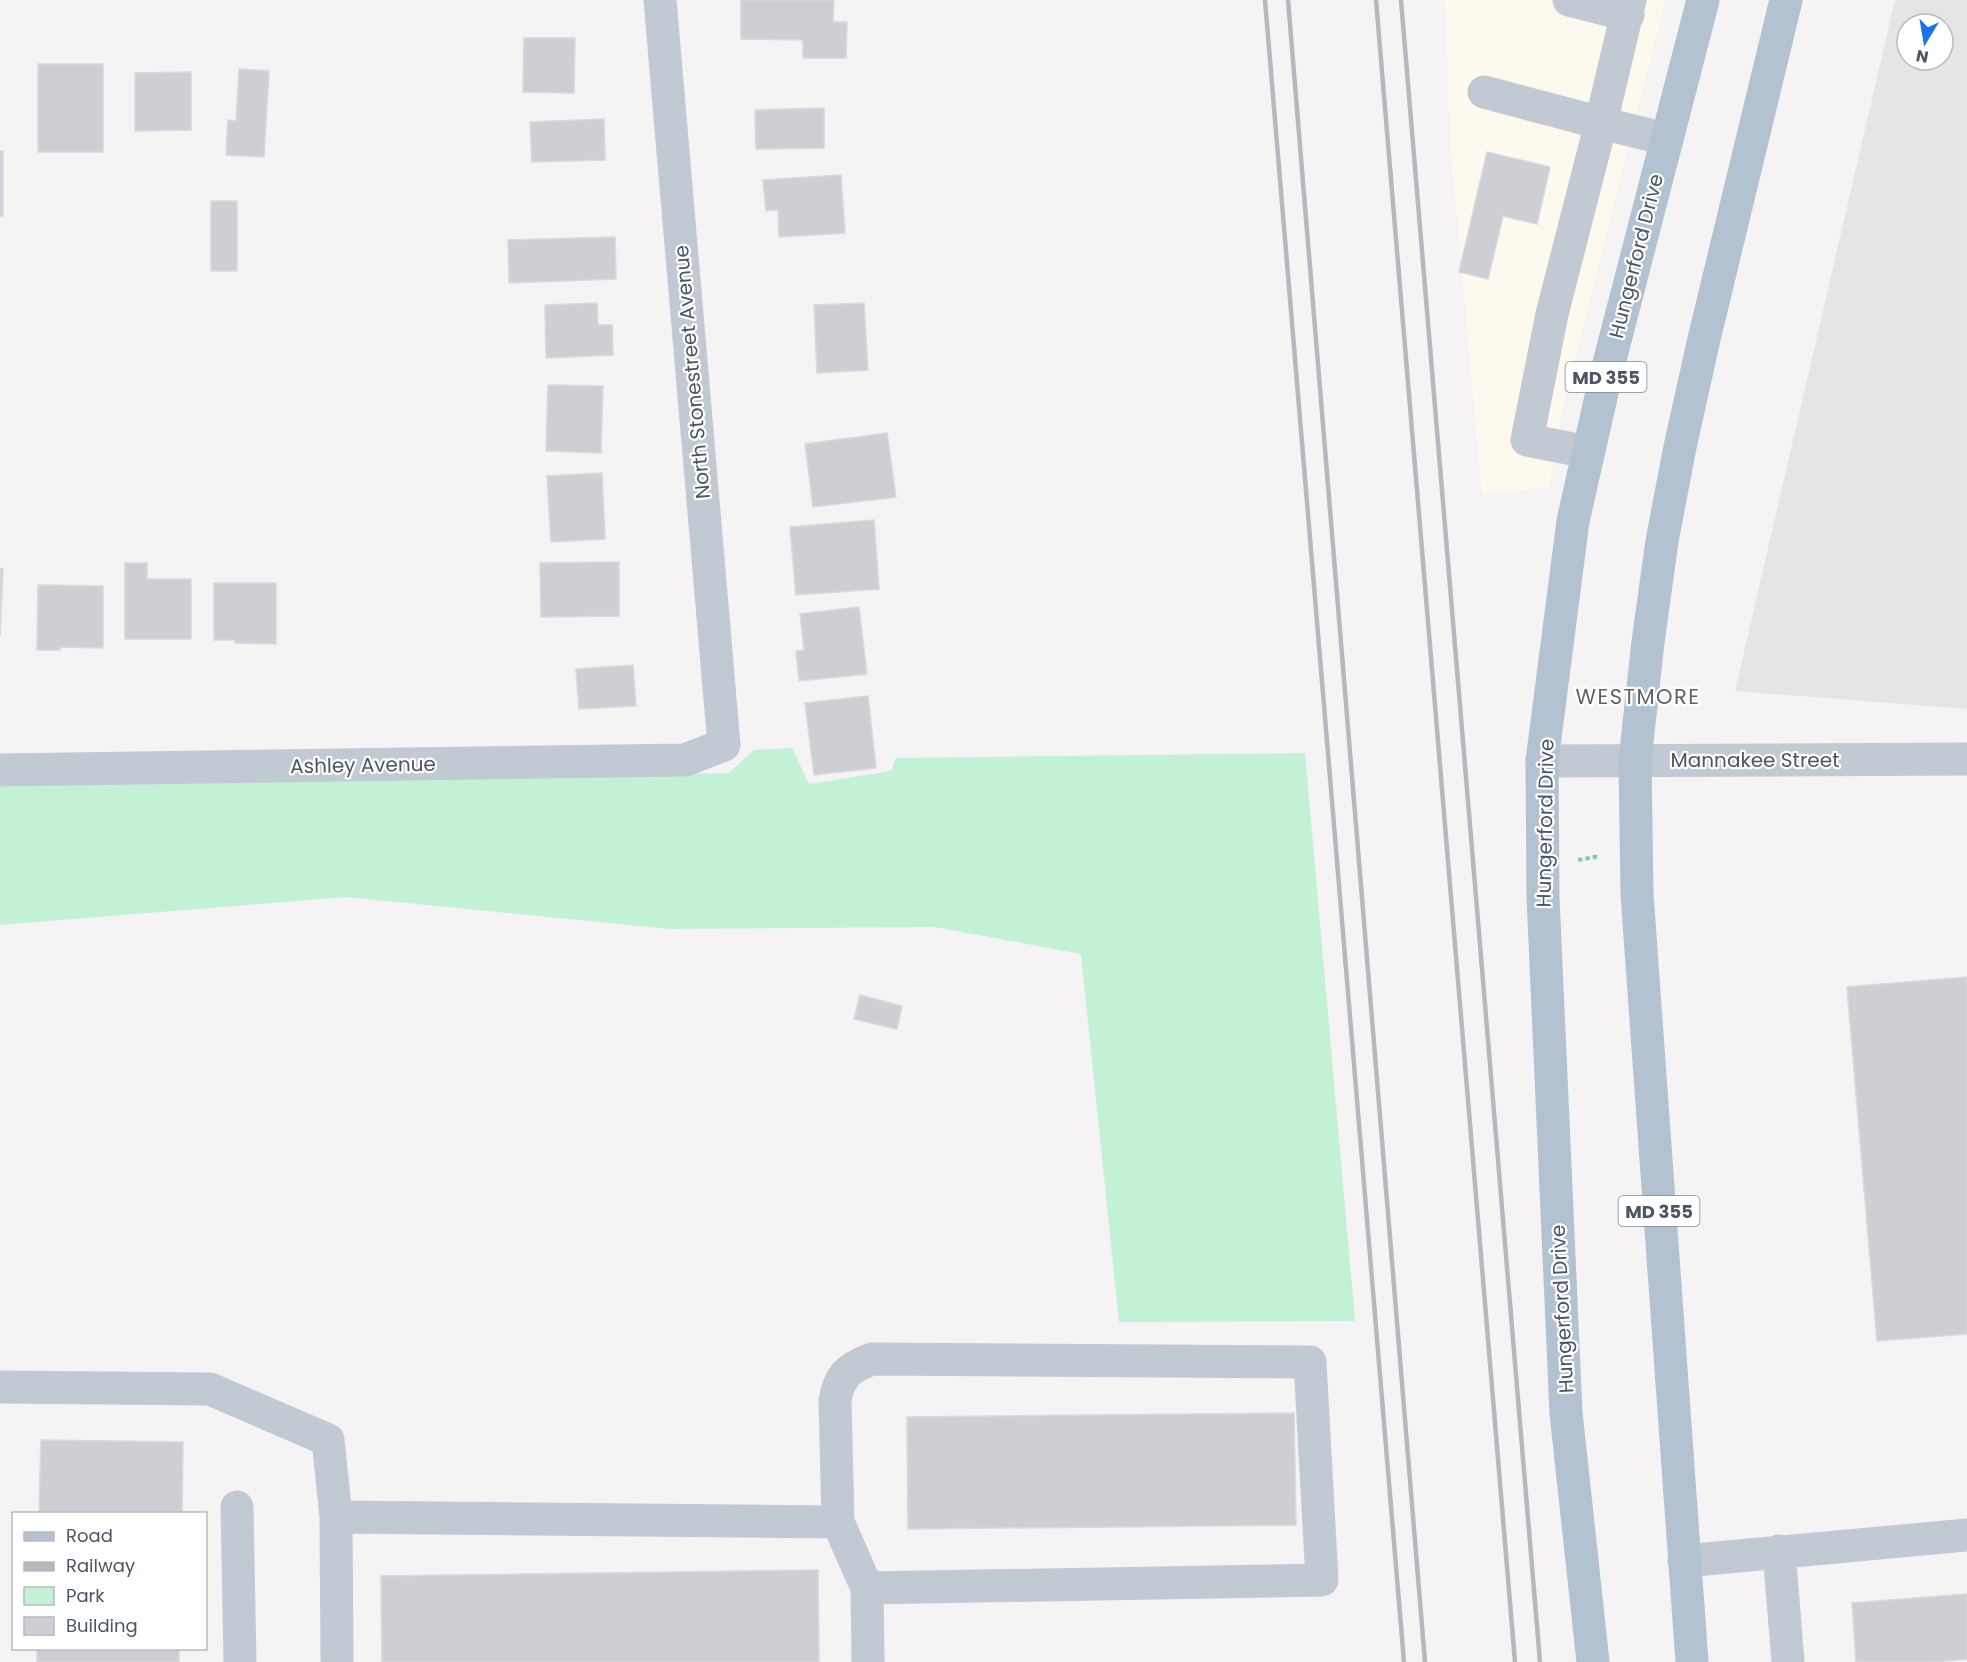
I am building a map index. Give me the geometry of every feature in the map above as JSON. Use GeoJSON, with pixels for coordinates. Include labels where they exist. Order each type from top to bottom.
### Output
{"type":"FeatureCollection","features":[{"type":"Feature","properties":{"kind":"main road","name":"Hungerford Drive"},"geometry":{"type":"LineString","coordinates":[[1593,1662],[1566,1413],[1543,897],[1542,761],[1573,521],[1666,139],[1703,0]]}},
{"type":"Feature","properties":{"kind":"main road","name":"MD 355"},"geometry":{"type":"LineString","coordinates":[[1692,1662],[1637,894],[1635,760],[1662,541],[1678,457],[1786,0]]}},
{"type":"Feature","properties":{"kind":"street","name":"North Stonestreet Avenue"},"geometry":{"type":"LineString","coordinates":[[660,0],[724,745]]}},
{"type":"Feature","properties":{"kind":"street"},"geometry":{"type":"LineString","coordinates":[[1569,0],[1629,7],[1552,314],[1527,440],[1588,452]]}},
{"type":"Feature","properties":{"kind":"street"},"geometry":{"type":"LineString","coordinates":[[1484,92],[1666,139]]}},
{"type":"Feature","properties":{"kind":"street","name":"Ashley Avenue"},"geometry":{"type":"LineString","coordinates":[[0,770],[685,760],[724,745]]}},
{"type":"Feature","properties":{"kind":"street","name":"Mannakee Street"},"geometry":{"type":"LineString","coordinates":[[1542,761],[1967,759]]}},
{"type":"Feature","properties":{"kind":"street"},"geometry":{"type":"LineString","coordinates":[[867,1588],[1322,1580],[1310,1362],[872,1359],[853,1366],[838,1384],[835,1401],[838,1522],[867,1588],[868,1662]]}},
{"type":"Feature","properties":{"kind":"street"},"geometry":{"type":"LineString","coordinates":[[0,1387],[210,1389],[328,1440],[336,1517],[337,1662]]}},
{"type":"Feature","properties":{"kind":"street"},"geometry":{"type":"LineString","coordinates":[[237,1507],[240,1662]]}},
{"type":"Feature","properties":{"kind":"street"},"geometry":{"type":"LineString","coordinates":[[336,1517],[838,1522]]}},
{"type":"Feature","properties":{"kind":"street"},"geometry":{"type":"LineString","coordinates":[[1684,1561],[1967,1534]]}},
{"type":"Feature","properties":{"kind":"street"},"geometry":{"type":"LineString","coordinates":[[1779,1551],[1788,1662]]}},
{"type":"Feature","properties":{"kind":"shaded area"},"geometry":{"type":"Polygon","coordinates":[[[1445,0],[1666,0],[1564,403],[1549,487],[1482,495],[1450,142],[1445,0]]]}},
{"type":"Feature","properties":{"kind":"shaded area"},"geometry":{"type":"Polygon","coordinates":[[[1895,0],[1967,0],[1967,709],[1735,691],[1895,0]]]}},
{"type":"Feature","properties":{"kind":"green space"},"geometry":{"type":"Polygon","coordinates":[[[792,748],[809,784],[891,771],[896,758],[1305,753],[1355,1321],[1119,1322],[1081,954],[935,927],[669,929],[346,897],[0,925],[0,786],[729,773],[754,750],[792,748]]]}},
{"type":"Feature","properties":{"kind":"building"},"geometry":{"type":"Polygon","coordinates":[[[741,0],[834,0],[833,22],[847,22],[846,58],[803,58],[803,40],[741,39],[741,0]]]}},
{"type":"Feature","properties":{"kind":"building"},"geometry":{"type":"Polygon","coordinates":[[[524,38],[575,38],[574,93],[523,92],[524,38]]]}},
{"type":"Feature","properties":{"kind":"building"},"geometry":{"type":"Polygon","coordinates":[[[38,64],[103,64],[103,152],[38,152],[38,64]]]}},
{"type":"Feature","properties":{"kind":"building"},"geometry":{"type":"Polygon","coordinates":[[[239,69],[269,71],[264,157],[226,155],[228,120],[236,121],[239,69]]]}},
{"type":"Feature","properties":{"kind":"building"},"geometry":{"type":"Polygon","coordinates":[[[191,72],[191,130],[135,131],[135,73],[191,72]]]}},
{"type":"Feature","properties":{"kind":"building"},"geometry":{"type":"Polygon","coordinates":[[[824,108],[824,148],[756,149],[755,110],[824,108]]]}},
{"type":"Feature","properties":{"kind":"building"},"geometry":{"type":"Polygon","coordinates":[[[604,119],[605,160],[532,162],[530,122],[604,119]]]}},
{"type":"Feature","properties":{"kind":"building"},"geometry":{"type":"Polygon","coordinates":[[[0,151],[3,151],[3,216],[0,216],[0,151]]]}},
{"type":"Feature","properties":{"kind":"building"},"geometry":{"type":"Polygon","coordinates":[[[1487,152],[1550,167],[1537,224],[1503,216],[1488,279],[1459,272],[1487,152]]]}},
{"type":"Feature","properties":{"kind":"building"},"geometry":{"type":"Polygon","coordinates":[[[841,175],[845,233],[779,237],[778,210],[766,211],[763,180],[841,175]]]}},
{"type":"Feature","properties":{"kind":"building"},"geometry":{"type":"Polygon","coordinates":[[[211,201],[237,201],[237,271],[211,271],[211,201]]]}},
{"type":"Feature","properties":{"kind":"building"},"geometry":{"type":"Polygon","coordinates":[[[615,237],[616,279],[509,283],[508,240],[615,237]]]}},
{"type":"Feature","properties":{"kind":"building"},"geometry":{"type":"Polygon","coordinates":[[[597,303],[598,325],[612,325],[613,355],[546,358],[545,305],[597,303]]]}},
{"type":"Feature","properties":{"kind":"building"},"geometry":{"type":"Polygon","coordinates":[[[864,303],[868,370],[817,373],[814,305],[864,303]]]}},
{"type":"Feature","properties":{"kind":"building"},"geometry":{"type":"Polygon","coordinates":[[[548,385],[603,386],[601,453],[546,451],[548,385]]]}},
{"type":"Feature","properties":{"kind":"building"},"geometry":{"type":"Polygon","coordinates":[[[887,433],[896,497],[813,507],[805,444],[887,433]]]}},
{"type":"Feature","properties":{"kind":"building"},"geometry":{"type":"Polygon","coordinates":[[[602,473],[605,539],[551,542],[547,476],[602,473]]]}},
{"type":"Feature","properties":{"kind":"building"},"geometry":{"type":"Polygon","coordinates":[[[874,520],[879,589],[796,595],[790,527],[874,520]]]}},
{"type":"Feature","properties":{"kind":"building"},"geometry":{"type":"Polygon","coordinates":[[[619,562],[619,616],[541,617],[540,563],[619,562]]]}},
{"type":"Feature","properties":{"kind":"building"},"geometry":{"type":"Polygon","coordinates":[[[125,563],[147,563],[147,579],[191,579],[191,639],[125,639],[125,563]]]}},
{"type":"Feature","properties":{"kind":"building"},"geometry":{"type":"Polygon","coordinates":[[[0,568],[3,569],[0,636],[0,568]]]}},
{"type":"Feature","properties":{"kind":"building"},"geometry":{"type":"Polygon","coordinates":[[[214,583],[276,583],[276,644],[214,640],[214,583]]]}},
{"type":"Feature","properties":{"kind":"building"},"geometry":{"type":"Polygon","coordinates":[[[38,585],[103,586],[103,648],[60,647],[60,650],[37,650],[38,585]]]}},
{"type":"Feature","properties":{"kind":"building"},"geometry":{"type":"Polygon","coordinates":[[[859,607],[867,674],[799,681],[796,651],[804,650],[800,614],[859,607]]]}},
{"type":"Feature","properties":{"kind":"building"},"geometry":{"type":"Polygon","coordinates":[[[633,665],[636,706],[579,709],[576,669],[633,665]]]}},
{"type":"Feature","properties":{"kind":"building"},"geometry":{"type":"Polygon","coordinates":[[[868,696],[876,768],[814,775],[805,703],[868,696]]]}},
{"type":"Feature","properties":{"kind":"building"},"geometry":{"type":"Polygon","coordinates":[[[1967,977],[1967,1334],[1877,1341],[1847,987],[1967,977]]]}},
{"type":"Feature","properties":{"kind":"building"},"geometry":{"type":"Polygon","coordinates":[[[860,995],[902,1006],[897,1029],[854,1019],[860,995]]]}},
{"type":"Feature","properties":{"kind":"building"},"geometry":{"type":"Polygon","coordinates":[[[1294,1413],[1296,1525],[908,1529],[907,1417],[1294,1413]]]}},
{"type":"Feature","properties":{"kind":"building"},"geometry":{"type":"Polygon","coordinates":[[[41,1440],[183,1442],[182,1512],[39,1512],[41,1440]]]}},
{"type":"Feature","properties":{"kind":"building"},"geometry":{"type":"Polygon","coordinates":[[[818,1570],[819,1662],[382,1662],[381,1576],[818,1570]]]}},
{"type":"Feature","properties":{"kind":"building"},"geometry":{"type":"Polygon","coordinates":[[[1967,1594],[1967,1659],[1933,1662],[1856,1662],[1852,1603],[1967,1594]]]}},
{"type":"Feature","properties":{"kind":"building"},"geometry":{"type":"Polygon","coordinates":[[[37,1650],[179,1650],[179,1662],[37,1662],[37,1650]]]}},
{"type":"Feature","properties":{"kind":"railway"},"geometry":{"type":"LineString","coordinates":[[1265,0],[1404,1662]]}},
{"type":"Feature","properties":{"kind":"railway"},"geometry":{"type":"LineString","coordinates":[[1288,0],[1425,1662]]}},
{"type":"Feature","properties":{"kind":"railway"},"geometry":{"type":"LineString","coordinates":[[1376,0],[1515,1662]]}},
{"type":"Feature","properties":{"kind":"railway"},"geometry":{"type":"LineString","coordinates":[[1401,0],[1540,1662]]}},
{"type":"Feature","properties":{"kind":"district","name":"WESTMORE"},"geometry":{"type":"Point","coordinates":[1638,696]}}]}
